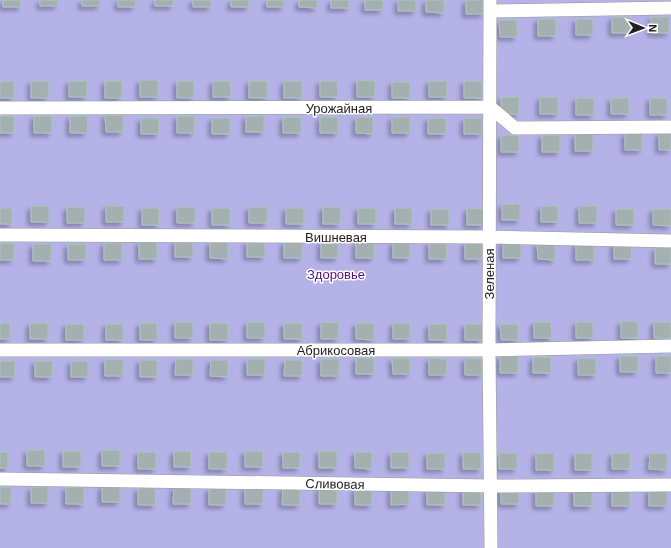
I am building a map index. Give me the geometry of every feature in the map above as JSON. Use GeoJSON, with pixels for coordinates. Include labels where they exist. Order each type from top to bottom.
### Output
{"type":"FeatureCollection","features":[{"type":"Feature","properties":{"kind":"street"},"geometry":{"type":"LineString","coordinates":[[490,6],[671,8]]}},
{"type":"Feature","properties":{"kind":"street","name":"Зеленая"},"geometry":{"type":"LineString","coordinates":[[490,6],[489,350],[491,548]]}},
{"type":"Feature","properties":{"kind":"street"},"geometry":{"type":"LineString","coordinates":[[490,107],[515,128],[671,127]]}},
{"type":"Feature","properties":{"kind":"street","name":"Урожайная"},"geometry":{"type":"LineString","coordinates":[[0,108],[490,107]]}},
{"type":"Feature","properties":{"kind":"street","name":"Вишневая"},"geometry":{"type":"LineString","coordinates":[[0,235],[490,237],[671,241]]}},
{"type":"Feature","properties":{"kind":"street","name":"Абрикосовая"},"geometry":{"type":"LineString","coordinates":[[0,350],[489,350],[671,346]]}},
{"type":"Feature","properties":{"kind":"street","name":"Сливовая"},"geometry":{"type":"LineString","coordinates":[[0,479],[491,486],[671,485]]}},
{"type":"Feature","properties":{"kind":"green space","name":"Здоровье"},"geometry":{"type":"Polygon","coordinates":[[[0,0],[671,0],[671,548],[0,548],[0,0]]]}},
{"type":"Feature","properties":{"kind":"building"},"geometry":{"type":"Polygon","coordinates":[[[3,0],[21,0],[21,7],[3,7],[3,0]]]}},
{"type":"Feature","properties":{"kind":"building"},"geometry":{"type":"Polygon","coordinates":[[[40,0],[58,0],[58,6],[40,6],[40,0]]]}},
{"type":"Feature","properties":{"kind":"building"},"geometry":{"type":"Polygon","coordinates":[[[82,0],[100,0],[100,6],[82,6],[82,0]]]}},
{"type":"Feature","properties":{"kind":"building"},"geometry":{"type":"Polygon","coordinates":[[[118,0],[136,0],[135,7],[118,7],[118,0]]]}},
{"type":"Feature","properties":{"kind":"building"},"geometry":{"type":"Polygon","coordinates":[[[155,0],[173,0],[173,6],[155,6],[155,0]]]}},
{"type":"Feature","properties":{"kind":"building"},"geometry":{"type":"Polygon","coordinates":[[[193,0],[211,0],[211,7],[193,7],[193,0]]]}},
{"type":"Feature","properties":{"kind":"building"},"geometry":{"type":"Polygon","coordinates":[[[231,0],[249,0],[249,7],[231,7],[231,0]]]}},
{"type":"Feature","properties":{"kind":"building"},"geometry":{"type":"Polygon","coordinates":[[[267,0],[284,0],[284,7],[267,7],[267,0]]]}},
{"type":"Feature","properties":{"kind":"building"},"geometry":{"type":"Polygon","coordinates":[[[299,0],[317,0],[317,8],[299,7],[299,0]]]}},
{"type":"Feature","properties":{"kind":"building"},"geometry":{"type":"Polygon","coordinates":[[[331,0],[349,0],[349,8],[331,8],[331,0]]]}},
{"type":"Feature","properties":{"kind":"building"},"geometry":{"type":"Polygon","coordinates":[[[365,0],[383,0],[383,10],[365,10],[365,0]]]}},
{"type":"Feature","properties":{"kind":"building"},"geometry":{"type":"Polygon","coordinates":[[[398,0],[416,0],[416,11],[398,11],[398,0]]]}},
{"type":"Feature","properties":{"kind":"building"},"geometry":{"type":"Polygon","coordinates":[[[426,0],[444,0],[444,13],[426,12],[426,0]]]}},
{"type":"Feature","properties":{"kind":"building"},"geometry":{"type":"Polygon","coordinates":[[[466,0],[484,0],[484,14],[466,14],[466,0]]]}},
{"type":"Feature","properties":{"kind":"building"},"geometry":{"type":"Polygon","coordinates":[[[612,17],[630,17],[630,33],[612,33],[612,17]]]}},
{"type":"Feature","properties":{"kind":"building"},"geometry":{"type":"Polygon","coordinates":[[[651,17],[669,17],[669,33],[651,33],[651,17]]]}},
{"type":"Feature","properties":{"kind":"building"},"geometry":{"type":"Polygon","coordinates":[[[538,19],[556,19],[556,36],[538,36],[538,19]]]}},
{"type":"Feature","properties":{"kind":"building"},"geometry":{"type":"Polygon","coordinates":[[[576,19],[593,19],[593,35],[576,35],[576,19]]]}},
{"type":"Feature","properties":{"kind":"building"},"geometry":{"type":"Polygon","coordinates":[[[499,20],[517,20],[517,37],[500,37],[499,20]]]}},
{"type":"Feature","properties":{"kind":"building"},"geometry":{"type":"Polygon","coordinates":[[[140,80],[158,80],[158,97],[140,97],[140,80]]]}},
{"type":"Feature","properties":{"kind":"building"},"geometry":{"type":"Polygon","coordinates":[[[357,80],[375,81],[375,97],[357,97],[357,80]]]}},
{"type":"Feature","properties":{"kind":"building"},"geometry":{"type":"Polygon","coordinates":[[[14,81],[14,98],[0,98],[0,82],[14,81]]]}},
{"type":"Feature","properties":{"kind":"building"},"geometry":{"type":"Polygon","coordinates":[[[31,81],[49,81],[48,98],[31,98],[31,81]]]}},
{"type":"Feature","properties":{"kind":"building"},"geometry":{"type":"Polygon","coordinates":[[[69,81],[87,81],[87,97],[69,97],[69,81]]]}},
{"type":"Feature","properties":{"kind":"building"},"geometry":{"type":"Polygon","coordinates":[[[105,81],[122,81],[122,98],[105,98],[105,81]]]}},
{"type":"Feature","properties":{"kind":"building"},"geometry":{"type":"Polygon","coordinates":[[[177,81],[194,81],[194,98],[177,98],[177,81]]]}},
{"type":"Feature","properties":{"kind":"building"},"geometry":{"type":"Polygon","coordinates":[[[213,81],[230,81],[231,97],[213,97],[213,81]]]}},
{"type":"Feature","properties":{"kind":"building"},"geometry":{"type":"Polygon","coordinates":[[[249,81],[267,81],[267,98],[249,98],[249,81]]]}},
{"type":"Feature","properties":{"kind":"building"},"geometry":{"type":"Polygon","coordinates":[[[284,81],[302,81],[302,98],[284,98],[284,81]]]}},
{"type":"Feature","properties":{"kind":"building"},"geometry":{"type":"Polygon","coordinates":[[[320,81],[337,81],[338,97],[320,97],[320,81]]]}},
{"type":"Feature","properties":{"kind":"building"},"geometry":{"type":"Polygon","coordinates":[[[429,81],[447,81],[447,97],[429,97],[429,81]]]}},
{"type":"Feature","properties":{"kind":"building"},"geometry":{"type":"Polygon","coordinates":[[[464,81],[482,81],[482,98],[464,98],[464,81]]]}},
{"type":"Feature","properties":{"kind":"building"},"geometry":{"type":"Polygon","coordinates":[[[392,82],[410,82],[410,98],[392,98],[392,82]]]}},
{"type":"Feature","properties":{"kind":"building"},"geometry":{"type":"Polygon","coordinates":[[[501,97],[519,97],[519,114],[501,114],[501,97]]]}},
{"type":"Feature","properties":{"kind":"building"},"geometry":{"type":"Polygon","coordinates":[[[540,97],[558,97],[558,114],[540,114],[540,97]]]}},
{"type":"Feature","properties":{"kind":"building"},"geometry":{"type":"Polygon","coordinates":[[[576,98],[594,98],[594,115],[576,115],[576,98]]]}},
{"type":"Feature","properties":{"kind":"building"},"geometry":{"type":"Polygon","coordinates":[[[611,98],[629,98],[629,114],[611,114],[611,98]]]}},
{"type":"Feature","properties":{"kind":"building"},"geometry":{"type":"Polygon","coordinates":[[[650,98],[667,98],[667,115],[650,115],[650,98]]]}},
{"type":"Feature","properties":{"kind":"building"},"geometry":{"type":"Polygon","coordinates":[[[105,115],[123,115],[123,132],[106,132],[105,115]]]}},
{"type":"Feature","properties":{"kind":"building"},"geometry":{"type":"Polygon","coordinates":[[[0,116],[14,116],[14,133],[0,133],[0,116]]]}},
{"type":"Feature","properties":{"kind":"building"},"geometry":{"type":"Polygon","coordinates":[[[34,116],[52,116],[52,133],[34,133],[34,116]]]}},
{"type":"Feature","properties":{"kind":"building"},"geometry":{"type":"Polygon","coordinates":[[[70,116],[88,116],[87,133],[70,133],[70,116]]]}},
{"type":"Feature","properties":{"kind":"building"},"geometry":{"type":"Polygon","coordinates":[[[177,116],[195,116],[194,133],[177,133],[177,116]]]}},
{"type":"Feature","properties":{"kind":"building"},"geometry":{"type":"Polygon","coordinates":[[[246,116],[264,116],[264,132],[246,132],[246,116]]]}},
{"type":"Feature","properties":{"kind":"building"},"geometry":{"type":"Polygon","coordinates":[[[283,117],[301,117],[301,133],[283,133],[283,117]]]}},
{"type":"Feature","properties":{"kind":"building"},"geometry":{"type":"Polygon","coordinates":[[[320,117],[338,117],[338,133],[320,133],[320,117]]]}},
{"type":"Feature","properties":{"kind":"building"},"geometry":{"type":"Polygon","coordinates":[[[356,117],[373,117],[373,134],[356,133],[356,117]]]}},
{"type":"Feature","properties":{"kind":"building"},"geometry":{"type":"Polygon","coordinates":[[[392,117],[410,117],[410,133],[392,133],[392,117]]]}},
{"type":"Feature","properties":{"kind":"building"},"geometry":{"type":"Polygon","coordinates":[[[141,118],[159,118],[159,134],[141,134],[141,118]]]}},
{"type":"Feature","properties":{"kind":"building"},"geometry":{"type":"Polygon","coordinates":[[[212,118],[230,118],[230,134],[212,134],[212,118]]]}},
{"type":"Feature","properties":{"kind":"building"},"geometry":{"type":"Polygon","coordinates":[[[428,118],[446,118],[446,134],[428,134],[428,118]]]}},
{"type":"Feature","properties":{"kind":"building"},"geometry":{"type":"Polygon","coordinates":[[[464,118],[482,118],[482,134],[464,134],[464,118]]]}},
{"type":"Feature","properties":{"kind":"building"},"geometry":{"type":"Polygon","coordinates":[[[625,133],[642,133],[642,150],[625,150],[625,133]]]}},
{"type":"Feature","properties":{"kind":"building"},"geometry":{"type":"Polygon","coordinates":[[[659,133],[671,133],[671,150],[659,150],[659,133]]]}},
{"type":"Feature","properties":{"kind":"building"},"geometry":{"type":"Polygon","coordinates":[[[575,134],[593,134],[593,151],[575,151],[575,134]]]}},
{"type":"Feature","properties":{"kind":"building"},"geometry":{"type":"Polygon","coordinates":[[[501,135],[519,135],[519,152],[501,152],[501,135]]]}},
{"type":"Feature","properties":{"kind":"building"},"geometry":{"type":"Polygon","coordinates":[[[542,135],[560,135],[560,152],[542,152],[542,135]]]}},
{"type":"Feature","properties":{"kind":"building"},"geometry":{"type":"Polygon","coordinates":[[[502,204],[520,204],[520,220],[502,220],[502,204]]]}},
{"type":"Feature","properties":{"kind":"building"},"geometry":{"type":"Polygon","coordinates":[[[31,206],[49,206],[49,222],[31,222],[31,206]]]}},
{"type":"Feature","properties":{"kind":"building"},"geometry":{"type":"Polygon","coordinates":[[[106,206],[124,206],[124,222],[106,222],[106,206]]]}},
{"type":"Feature","properties":{"kind":"building"},"geometry":{"type":"Polygon","coordinates":[[[541,206],[558,206],[558,222],[541,222],[541,206]]]}},
{"type":"Feature","properties":{"kind":"building"},"geometry":{"type":"Polygon","coordinates":[[[579,206],[597,206],[597,223],[579,223],[579,206]]]}},
{"type":"Feature","properties":{"kind":"building"},"geometry":{"type":"Polygon","coordinates":[[[67,207],[85,207],[85,223],[67,223],[67,207]]]}},
{"type":"Feature","properties":{"kind":"building"},"geometry":{"type":"Polygon","coordinates":[[[177,207],[195,207],[195,223],[177,223],[177,207]]]}},
{"type":"Feature","properties":{"kind":"building"},"geometry":{"type":"Polygon","coordinates":[[[249,207],[267,207],[267,223],[249,223],[249,207]]]}},
{"type":"Feature","properties":{"kind":"building"},"geometry":{"type":"Polygon","coordinates":[[[323,207],[341,207],[340,224],[323,224],[323,207]]]}},
{"type":"Feature","properties":{"kind":"building"},"geometry":{"type":"Polygon","coordinates":[[[0,208],[12,208],[12,224],[0,224],[0,208]]]}},
{"type":"Feature","properties":{"kind":"building"},"geometry":{"type":"Polygon","coordinates":[[[142,208],[159,208],[159,225],[142,225],[142,208]]]}},
{"type":"Feature","properties":{"kind":"building"},"geometry":{"type":"Polygon","coordinates":[[[212,208],[230,208],[230,225],[212,225],[212,208]]]}},
{"type":"Feature","properties":{"kind":"building"},"geometry":{"type":"Polygon","coordinates":[[[286,208],[304,208],[304,224],[286,224],[286,208]]]}},
{"type":"Feature","properties":{"kind":"building"},"geometry":{"type":"Polygon","coordinates":[[[358,208],[376,208],[376,224],[358,224],[358,208]]]}},
{"type":"Feature","properties":{"kind":"building"},"geometry":{"type":"Polygon","coordinates":[[[395,208],[412,208],[412,224],[395,224],[395,208]]]}},
{"type":"Feature","properties":{"kind":"building"},"geometry":{"type":"Polygon","coordinates":[[[467,208],[485,209],[484,225],[467,225],[467,208]]]}},
{"type":"Feature","properties":{"kind":"building"},"geometry":{"type":"Polygon","coordinates":[[[431,209],[449,209],[449,225],[431,225],[431,209]]]}},
{"type":"Feature","properties":{"kind":"building"},"geometry":{"type":"Polygon","coordinates":[[[616,209],[634,209],[634,225],[616,225],[616,209]]]}},
{"type":"Feature","properties":{"kind":"building"},"geometry":{"type":"Polygon","coordinates":[[[653,209],[671,209],[671,226],[653,225],[653,209]]]}},
{"type":"Feature","properties":{"kind":"building"},"geometry":{"type":"Polygon","coordinates":[[[175,241],[193,241],[193,257],[175,257],[175,241]]]}},
{"type":"Feature","properties":{"kind":"building"},"geometry":{"type":"Polygon","coordinates":[[[247,241],[265,241],[265,257],[247,257],[247,241]]]}},
{"type":"Feature","properties":{"kind":"building"},"geometry":{"type":"Polygon","coordinates":[[[321,241],[338,241],[338,258],[321,258],[321,241]]]}},
{"type":"Feature","properties":{"kind":"building"},"geometry":{"type":"Polygon","coordinates":[[[503,241],[521,241],[521,258],[503,258],[503,241]]]}},
{"type":"Feature","properties":{"kind":"building"},"geometry":{"type":"Polygon","coordinates":[[[139,242],[157,242],[157,259],[139,259],[139,242]]]}},
{"type":"Feature","properties":{"kind":"building"},"geometry":{"type":"Polygon","coordinates":[[[210,242],[228,242],[228,259],[210,258],[210,242]]]}},
{"type":"Feature","properties":{"kind":"building"},"geometry":{"type":"Polygon","coordinates":[[[284,242],[302,242],[302,258],[284,258],[284,242]]]}},
{"type":"Feature","properties":{"kind":"building"},"geometry":{"type":"Polygon","coordinates":[[[356,242],[374,242],[374,258],[356,258],[356,242]]]}},
{"type":"Feature","properties":{"kind":"building"},"geometry":{"type":"Polygon","coordinates":[[[393,242],[410,242],[410,258],[393,258],[393,242]]]}},
{"type":"Feature","properties":{"kind":"building"},"geometry":{"type":"Polygon","coordinates":[[[429,242],[447,242],[446,259],[429,259],[429,242]]]}},
{"type":"Feature","properties":{"kind":"building"},"geometry":{"type":"Polygon","coordinates":[[[465,242],[482,242],[482,259],[465,259],[465,242]]]}},
{"type":"Feature","properties":{"kind":"building"},"geometry":{"type":"Polygon","coordinates":[[[0,243],[14,243],[14,260],[0,260],[0,243]]]}},
{"type":"Feature","properties":{"kind":"building"},"geometry":{"type":"Polygon","coordinates":[[[104,243],[122,243],[122,260],[104,260],[104,243]]]}},
{"type":"Feature","properties":{"kind":"building"},"geometry":{"type":"Polygon","coordinates":[[[537,243],[555,243],[555,260],[538,259],[537,243]]]}},
{"type":"Feature","properties":{"kind":"building"},"geometry":{"type":"Polygon","coordinates":[[[576,243],[594,243],[594,260],[576,260],[576,243]]]}},
{"type":"Feature","properties":{"kind":"building"},"geometry":{"type":"Polygon","coordinates":[[[614,243],[632,243],[631,259],[614,259],[614,243]]]}},
{"type":"Feature","properties":{"kind":"building"},"geometry":{"type":"Polygon","coordinates":[[[33,244],[51,244],[51,261],[33,261],[33,244]]]}},
{"type":"Feature","properties":{"kind":"building"},"geometry":{"type":"Polygon","coordinates":[[[68,244],[86,244],[86,260],[68,260],[68,244]]]}},
{"type":"Feature","properties":{"kind":"building"},"geometry":{"type":"Polygon","coordinates":[[[671,247],[671,264],[655,264],[655,248],[671,247]]]}},
{"type":"Feature","properties":{"kind":"building"},"geometry":{"type":"Polygon","coordinates":[[[621,321],[638,322],[638,338],[621,338],[621,321]]]}},
{"type":"Feature","properties":{"kind":"building"},"geometry":{"type":"Polygon","coordinates":[[[175,322],[193,322],[193,338],[175,338],[175,322]]]}},
{"type":"Feature","properties":{"kind":"building"},"geometry":{"type":"Polygon","coordinates":[[[247,322],[265,322],[265,338],[247,338],[247,322]]]}},
{"type":"Feature","properties":{"kind":"building"},"geometry":{"type":"Polygon","coordinates":[[[321,322],[339,323],[338,339],[321,339],[321,322]]]}},
{"type":"Feature","properties":{"kind":"building"},"geometry":{"type":"Polygon","coordinates":[[[534,322],[551,322],[552,338],[534,338],[534,322]]]}},
{"type":"Feature","properties":{"kind":"building"},"geometry":{"type":"Polygon","coordinates":[[[576,322],[593,322],[593,338],[576,338],[576,322]]]}},
{"type":"Feature","properties":{"kind":"building"},"geometry":{"type":"Polygon","coordinates":[[[654,322],[671,322],[671,338],[654,338],[654,322]]]}},
{"type":"Feature","properties":{"kind":"building"},"geometry":{"type":"Polygon","coordinates":[[[0,323],[10,323],[10,339],[0,339],[0,323]]]}},
{"type":"Feature","properties":{"kind":"building"},"geometry":{"type":"Polygon","coordinates":[[[30,323],[48,323],[48,339],[30,339],[30,323]]]}},
{"type":"Feature","properties":{"kind":"building"},"geometry":{"type":"Polygon","coordinates":[[[140,323],[157,323],[157,340],[140,340],[140,323]]]}},
{"type":"Feature","properties":{"kind":"building"},"geometry":{"type":"Polygon","coordinates":[[[210,323],[228,323],[228,340],[210,340],[210,323]]]}},
{"type":"Feature","properties":{"kind":"building"},"geometry":{"type":"Polygon","coordinates":[[[284,323],[302,323],[302,339],[284,339],[284,323]]]}},
{"type":"Feature","properties":{"kind":"building"},"geometry":{"type":"Polygon","coordinates":[[[356,323],[374,323],[374,340],[356,339],[356,323]]]}},
{"type":"Feature","properties":{"kind":"building"},"geometry":{"type":"Polygon","coordinates":[[[393,323],[410,323],[410,339],[393,339],[393,323]]]}},
{"type":"Feature","properties":{"kind":"building"},"geometry":{"type":"Polygon","coordinates":[[[66,324],[84,324],[84,340],[66,340],[66,324]]]}},
{"type":"Feature","properties":{"kind":"building"},"geometry":{"type":"Polygon","coordinates":[[[106,324],[123,324],[123,340],[106,340],[106,324]]]}},
{"type":"Feature","properties":{"kind":"building"},"geometry":{"type":"Polygon","coordinates":[[[429,324],[447,324],[447,340],[429,340],[429,324]]]}},
{"type":"Feature","properties":{"kind":"building"},"geometry":{"type":"Polygon","coordinates":[[[465,324],[483,324],[482,340],[465,340],[465,324]]]}},
{"type":"Feature","properties":{"kind":"building"},"geometry":{"type":"Polygon","coordinates":[[[500,324],[518,324],[518,340],[501,340],[500,324]]]}},
{"type":"Feature","properties":{"kind":"building"},"geometry":{"type":"Polygon","coordinates":[[[500,356],[518,356],[518,373],[500,373],[500,356]]]}},
{"type":"Feature","properties":{"kind":"building"},"geometry":{"type":"Polygon","coordinates":[[[620,356],[638,356],[638,372],[620,372],[620,356]]]}},
{"type":"Feature","properties":{"kind":"building"},"geometry":{"type":"Polygon","coordinates":[[[656,356],[671,356],[671,373],[656,373],[656,356]]]}},
{"type":"Feature","properties":{"kind":"building"},"geometry":{"type":"Polygon","coordinates":[[[533,357],[551,357],[551,373],[533,373],[533,357]]]}},
{"type":"Feature","properties":{"kind":"building"},"geometry":{"type":"Polygon","coordinates":[[[356,358],[374,358],[374,374],[356,374],[356,358]]]}},
{"type":"Feature","properties":{"kind":"building"},"geometry":{"type":"Polygon","coordinates":[[[392,358],[410,358],[410,374],[393,374],[392,358]]]}},
{"type":"Feature","properties":{"kind":"building"},"geometry":{"type":"Polygon","coordinates":[[[429,358],[447,359],[446,375],[429,375],[429,358]]]}},
{"type":"Feature","properties":{"kind":"building"},"geometry":{"type":"Polygon","coordinates":[[[465,358],[482,359],[482,375],[465,375],[465,358]]]}},
{"type":"Feature","properties":{"kind":"building"},"geometry":{"type":"Polygon","coordinates":[[[578,358],[596,358],[596,375],[578,375],[578,358]]]}},
{"type":"Feature","properties":{"kind":"building"},"geometry":{"type":"Polygon","coordinates":[[[105,359],[123,360],[123,376],[105,376],[105,359]]]}},
{"type":"Feature","properties":{"kind":"building"},"geometry":{"type":"Polygon","coordinates":[[[176,359],[193,359],[193,375],[175,375],[176,359]]]}},
{"type":"Feature","properties":{"kind":"building"},"geometry":{"type":"Polygon","coordinates":[[[247,359],[265,359],[265,375],[247,375],[247,359]]]}},
{"type":"Feature","properties":{"kind":"building"},"geometry":{"type":"Polygon","coordinates":[[[321,359],[339,359],[339,376],[321,376],[321,359]]]}},
{"type":"Feature","properties":{"kind":"building"},"geometry":{"type":"Polygon","coordinates":[[[140,360],[157,360],[157,377],[140,377],[140,360]]]}},
{"type":"Feature","properties":{"kind":"building"},"geometry":{"type":"Polygon","coordinates":[[[211,360],[228,360],[228,377],[210,376],[211,360]]]}},
{"type":"Feature","properties":{"kind":"building"},"geometry":{"type":"Polygon","coordinates":[[[285,360],[302,360],[302,376],[284,376],[285,360]]]}},
{"type":"Feature","properties":{"kind":"building"},"geometry":{"type":"Polygon","coordinates":[[[0,361],[15,361],[15,377],[0,377],[0,361]]]}},
{"type":"Feature","properties":{"kind":"building"},"geometry":{"type":"Polygon","coordinates":[[[35,361],[53,361],[52,377],[35,377],[35,361]]]}},
{"type":"Feature","properties":{"kind":"building"},"geometry":{"type":"Polygon","coordinates":[[[71,361],[88,361],[88,377],[71,377],[71,361]]]}},
{"type":"Feature","properties":{"kind":"building"},"geometry":{"type":"Polygon","coordinates":[[[27,450],[45,450],[45,466],[27,466],[27,450]]]}},
{"type":"Feature","properties":{"kind":"building"},"geometry":{"type":"Polygon","coordinates":[[[102,450],[120,450],[120,466],[102,466],[102,450]]]}},
{"type":"Feature","properties":{"kind":"building"},"geometry":{"type":"Polygon","coordinates":[[[63,451],[81,451],[81,467],[63,467],[63,451]]]}},
{"type":"Feature","properties":{"kind":"building"},"geometry":{"type":"Polygon","coordinates":[[[174,451],[191,451],[191,467],[174,467],[174,451]]]}},
{"type":"Feature","properties":{"kind":"building"},"geometry":{"type":"Polygon","coordinates":[[[245,451],[263,451],[263,467],[245,467],[245,451]]]}},
{"type":"Feature","properties":{"kind":"building"},"geometry":{"type":"Polygon","coordinates":[[[319,451],[337,451],[337,468],[319,468],[319,451]]]}},
{"type":"Feature","properties":{"kind":"building"},"geometry":{"type":"Polygon","coordinates":[[[0,452],[8,452],[8,468],[0,468],[0,452]]]}},
{"type":"Feature","properties":{"kind":"building"},"geometry":{"type":"Polygon","coordinates":[[[138,452],[156,452],[156,469],[138,469],[138,452]]]}},
{"type":"Feature","properties":{"kind":"building"},"geometry":{"type":"Polygon","coordinates":[[[209,452],[227,452],[227,469],[209,469],[209,452]]]}},
{"type":"Feature","properties":{"kind":"building"},"geometry":{"type":"Polygon","coordinates":[[[283,452],[300,452],[300,468],[283,468],[283,452]]]}},
{"type":"Feature","properties":{"kind":"building"},"geometry":{"type":"Polygon","coordinates":[[[355,452],[372,452],[372,469],[355,468],[355,452]]]}},
{"type":"Feature","properties":{"kind":"building"},"geometry":{"type":"Polygon","coordinates":[[[391,452],[409,452],[409,468],[391,468],[391,452]]]}},
{"type":"Feature","properties":{"kind":"building"},"geometry":{"type":"Polygon","coordinates":[[[463,452],[481,453],[481,469],[463,469],[463,452]]]}},
{"type":"Feature","properties":{"kind":"building"},"geometry":{"type":"Polygon","coordinates":[[[427,453],[445,453],[445,469],[427,469],[427,453]]]}},
{"type":"Feature","properties":{"kind":"building"},"geometry":{"type":"Polygon","coordinates":[[[499,453],[517,453],[517,469],[499,469],[499,453]]]}},
{"type":"Feature","properties":{"kind":"building"},"geometry":{"type":"Polygon","coordinates":[[[536,453],[554,453],[554,470],[536,470],[536,453]]]}},
{"type":"Feature","properties":{"kind":"building"},"geometry":{"type":"Polygon","coordinates":[[[575,453],[592,453],[592,470],[575,470],[575,453]]]}},
{"type":"Feature","properties":{"kind":"building"},"geometry":{"type":"Polygon","coordinates":[[[612,453],[630,453],[630,469],[612,469],[612,453]]]}},
{"type":"Feature","properties":{"kind":"building"},"geometry":{"type":"Polygon","coordinates":[[[650,453],[667,453],[667,470],[649,469],[650,453]]]}},
{"type":"Feature","properties":{"kind":"building"},"geometry":{"type":"Polygon","coordinates":[[[102,486],[120,486],[120,502],[102,502],[102,486]]]}},
{"type":"Feature","properties":{"kind":"building"},"geometry":{"type":"Polygon","coordinates":[[[0,487],[11,487],[11,504],[0,504],[0,487]]]}},
{"type":"Feature","properties":{"kind":"building"},"geometry":{"type":"Polygon","coordinates":[[[31,487],[48,487],[48,503],[31,503],[31,487]]]}},
{"type":"Feature","properties":{"kind":"building"},"geometry":{"type":"Polygon","coordinates":[[[66,487],[84,487],[84,504],[66,504],[66,487]]]}},
{"type":"Feature","properties":{"kind":"building"},"geometry":{"type":"Polygon","coordinates":[[[174,487],[191,487],[191,504],[173,504],[174,487]]]}},
{"type":"Feature","properties":{"kind":"building"},"geometry":{"type":"Polygon","coordinates":[[[245,487],[263,487],[263,504],[245,504],[245,487]]]}},
{"type":"Feature","properties":{"kind":"building"},"geometry":{"type":"Polygon","coordinates":[[[519,487],[519,504],[501,504],[501,488],[519,487]]]}},
{"type":"Feature","properties":{"kind":"building"},"geometry":{"type":"Polygon","coordinates":[[[138,488],[155,488],[156,505],[138,505],[138,488]]]}},
{"type":"Feature","properties":{"kind":"building"},"geometry":{"type":"Polygon","coordinates":[[[209,488],[226,488],[226,505],[209,505],[209,488]]]}},
{"type":"Feature","properties":{"kind":"building"},"geometry":{"type":"Polygon","coordinates":[[[283,488],[300,488],[300,505],[282,505],[283,488]]]}},
{"type":"Feature","properties":{"kind":"building"},"geometry":{"type":"Polygon","coordinates":[[[319,488],[337,488],[337,504],[319,504],[319,488]]]}},
{"type":"Feature","properties":{"kind":"building"},"geometry":{"type":"Polygon","coordinates":[[[355,488],[372,488],[372,505],[355,505],[355,488]]]}},
{"type":"Feature","properties":{"kind":"building"},"geometry":{"type":"Polygon","coordinates":[[[391,488],[409,488],[409,504],[391,505],[391,488]]]}},
{"type":"Feature","properties":{"kind":"building"},"geometry":{"type":"Polygon","coordinates":[[[427,489],[445,489],[445,505],[427,505],[427,489]]]}},
{"type":"Feature","properties":{"kind":"building"},"geometry":{"type":"Polygon","coordinates":[[[463,489],[481,489],[481,505],[463,505],[463,489]]]}},
{"type":"Feature","properties":{"kind":"building"},"geometry":{"type":"Polygon","coordinates":[[[536,489],[554,489],[554,506],[536,506],[536,489]]]}},
{"type":"Feature","properties":{"kind":"building"},"geometry":{"type":"Polygon","coordinates":[[[574,489],[592,489],[592,506],[574,506],[574,489]]]}},
{"type":"Feature","properties":{"kind":"building"},"geometry":{"type":"Polygon","coordinates":[[[612,489],[630,489],[630,506],[612,506],[612,489]]]}},
{"type":"Feature","properties":{"kind":"building"},"geometry":{"type":"Polygon","coordinates":[[[649,489],[667,489],[667,506],[649,506],[649,489]]]}}]}
